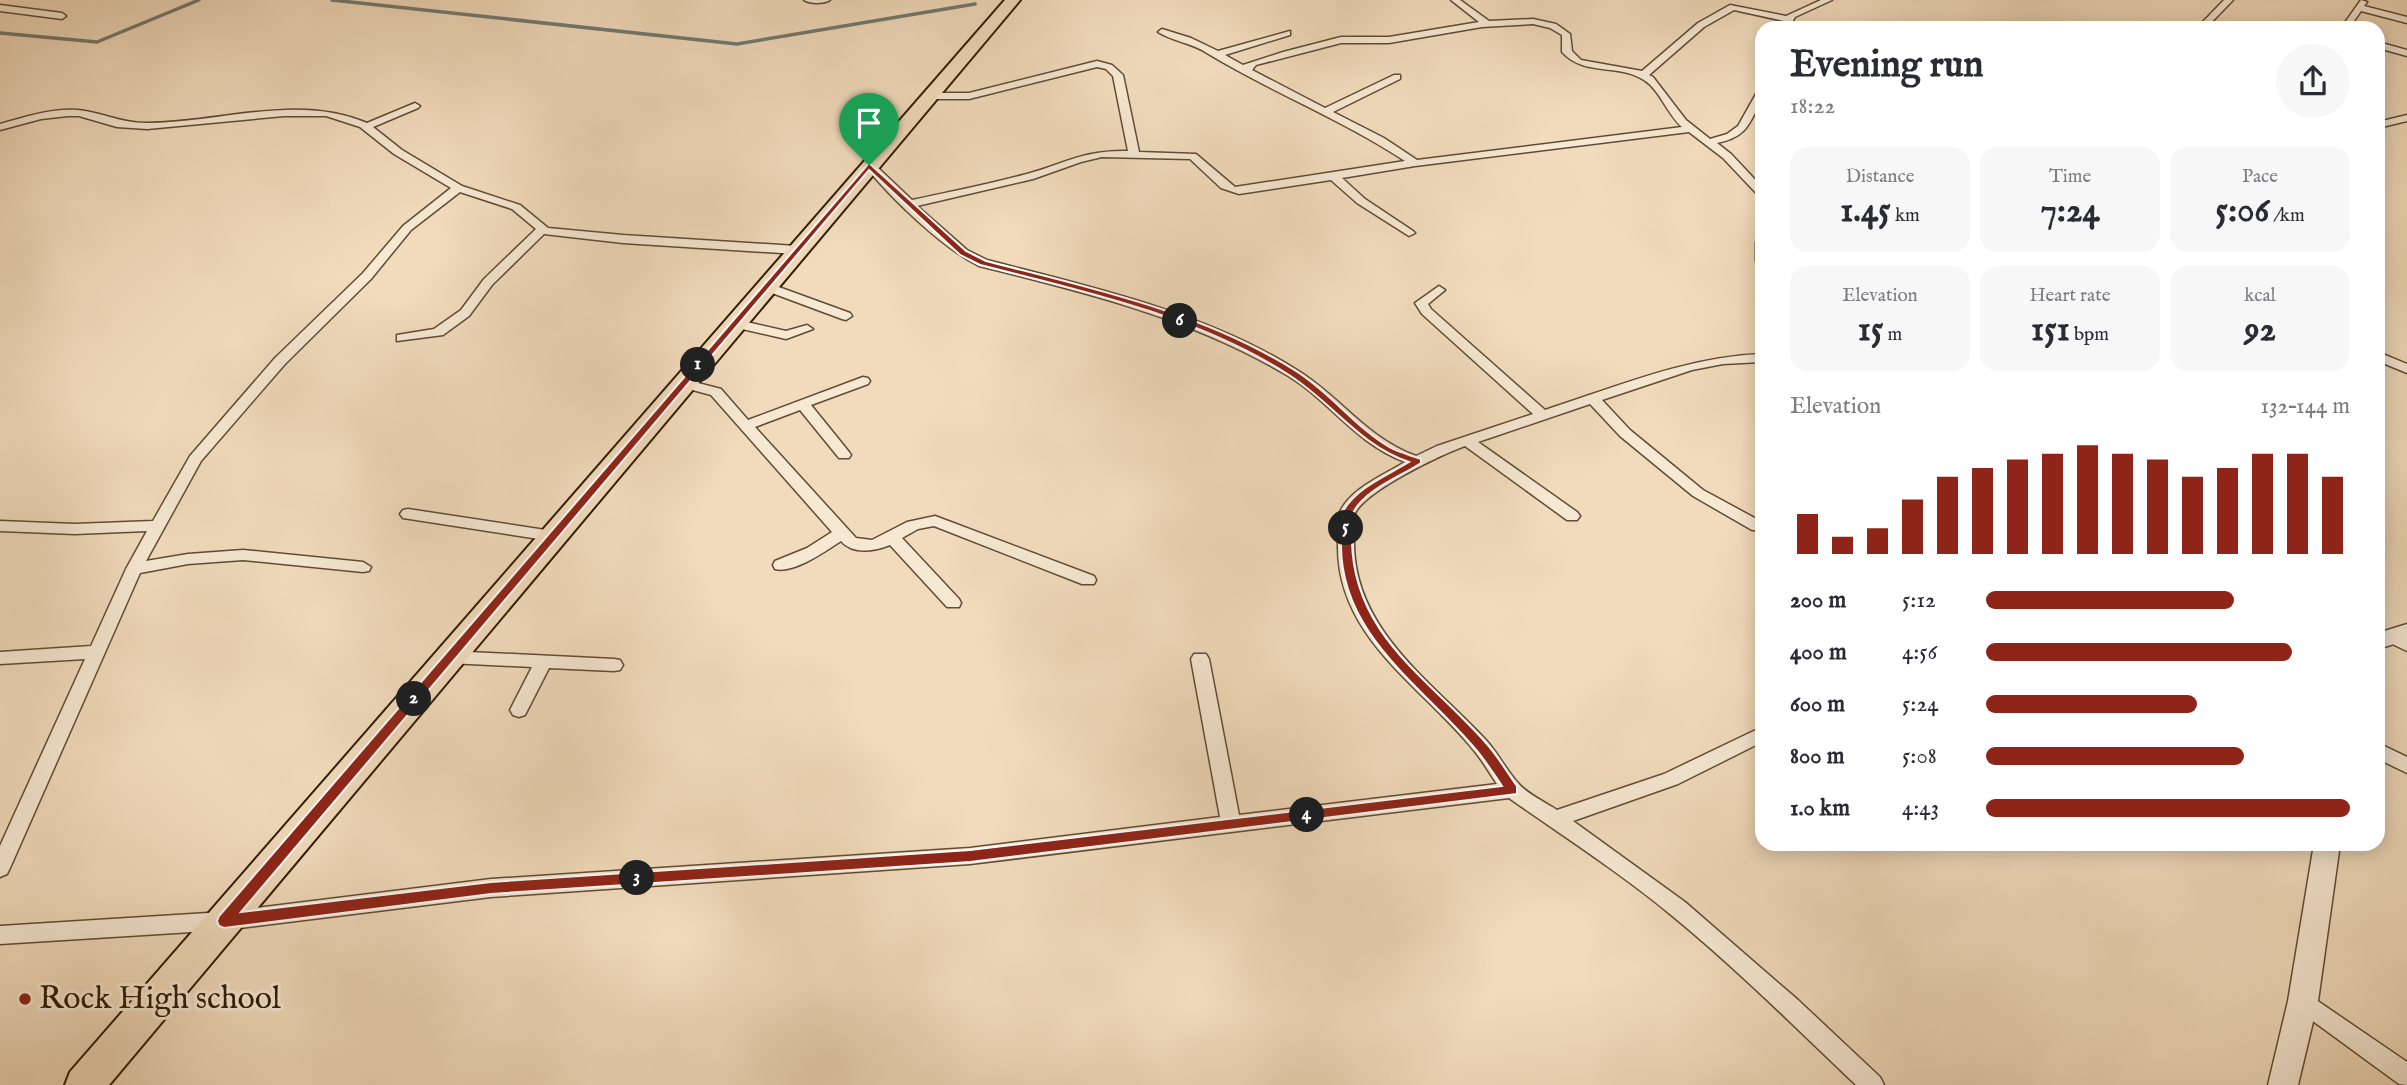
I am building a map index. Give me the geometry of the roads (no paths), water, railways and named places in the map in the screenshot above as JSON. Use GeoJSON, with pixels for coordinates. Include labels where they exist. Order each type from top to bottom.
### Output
{"type":"FeatureCollection","features":[{"type":"Feature","properties":{"kind":"main road"},"geometry":{"type":"LineString","coordinates":[[84,1085],[765,286],[1013,0]]}},
{"type":"Feature","properties":{"kind":"street"},"geometry":{"type":"LineString","coordinates":[[808,0],[826,0]]}},
{"type":"Feature","properties":{"kind":"street"},"geometry":{"type":"LineString","coordinates":[[1455,0],[1488,25]]}},
{"type":"Feature","properties":{"kind":"street"},"geometry":{"type":"LineString","coordinates":[[1790,21],[1828,0]]}},
{"type":"Feature","properties":{"kind":"street"},"geometry":{"type":"LineString","coordinates":[[2208,21],[2229,0]]}},
{"type":"Feature","properties":{"kind":"street"},"geometry":{"type":"LineString","coordinates":[[2350,21],[2361,4],[2407,20]]}},
{"type":"Feature","properties":{"kind":"street"},"geometry":{"type":"LineString","coordinates":[[1644,74],[1701,25],[1733,7],[1779,21]]}},
{"type":"Feature","properties":{"kind":"street"},"geometry":{"type":"LineString","coordinates":[[0,8],[62,16]]}},
{"type":"Feature","properties":{"kind":"street"},"geometry":{"type":"LineString","coordinates":[[1247,69],[1247,66],[1253,63],[1342,40],[1388,40],[1435,30],[1529,21],[1553,24],[1566,34],[1567,52],[1572,59],[1584,64],[1644,74],[1689,129],[1709,142],[1755,186]]}},
{"type":"Feature","properties":{"kind":"street"},"geometry":{"type":"LineString","coordinates":[[1161,32],[1187,39],[1247,69],[1256,78],[1380,140],[1415,163]]}},
{"type":"Feature","properties":{"kind":"street"},"geometry":{"type":"LineString","coordinates":[[1187,39],[1203,33]]}},
{"type":"Feature","properties":{"kind":"street"},"geometry":{"type":"LineString","coordinates":[[1215,55],[1287,33]]}},
{"type":"Feature","properties":{"kind":"street"},"geometry":{"type":"LineString","coordinates":[[2385,47],[2407,52]]}},
{"type":"Feature","properties":{"kind":"street"},"geometry":{"type":"LineString","coordinates":[[929,96],[969,96],[1097,64],[1109,66],[1118,75],[1134,153]]}},
{"type":"Feature","properties":{"kind":"street"},"geometry":{"type":"LineString","coordinates":[[1325,112],[1398,77]]}},
{"type":"Feature","properties":{"kind":"street"},"geometry":{"type":"LineString","coordinates":[[366,127],[415,106]]}},
{"type":"Feature","properties":{"kind":"street"},"geometry":{"type":"LineString","coordinates":[[1709,142],[1733,138],[1742,130],[1755,107]]}},
{"type":"Feature","properties":{"kind":"street"},"geometry":{"type":"LineString","coordinates":[[0,127],[40,116],[68,113],[80,113],[117,124],[147,126],[305,113],[345,117],[366,127],[398,152],[458,188],[516,207],[531,217],[542,230],[623,239],[796,250]]}},
{"type":"Feature","properties":{"kind":"street"},"geometry":{"type":"LineString","coordinates":[[2385,123],[2407,118]]}},
{"type":"Feature","properties":{"kind":"street"},"geometry":{"type":"LineString","coordinates":[[911,204],[1029,177],[1078,159],[1102,154],[1186,154],[1197,157],[1229,190],[1257,189],[1415,163],[1689,129]]}},
{"type":"Feature","properties":{"kind":"street"},"geometry":{"type":"LineString","coordinates":[[869,165],[963,253],[983,263],[1121,298],[1242,345],[1269,359],[1324,397],[1372,440],[1390,452],[1418,461]]}},
{"type":"Feature","properties":{"kind":"street"},"geometry":{"type":"LineString","coordinates":[[1334,177],[1361,201],[1409,233]]}},
{"type":"Feature","properties":{"kind":"street"},"geometry":{"type":"LineString","coordinates":[[0,867],[134,569],[195,459],[214,433],[280,361],[382,261],[407,228],[458,188]]}},
{"type":"Feature","properties":{"kind":"street"},"geometry":{"type":"LineString","coordinates":[[402,338],[438,332],[465,313],[488,282],[542,230]]}},
{"type":"Feature","properties":{"kind":"street"},"geometry":{"type":"LineString","coordinates":[[765,286],[846,316]]}},
{"type":"Feature","properties":{"kind":"street"},"geometry":{"type":"LineString","coordinates":[[1439,290],[1421,303],[1426,311],[1544,417]]}},
{"type":"Feature","properties":{"kind":"street"},"geometry":{"type":"LineString","coordinates":[[734,323],[786,335],[807,329]]}},
{"type":"Feature","properties":{"kind":"street"},"geometry":{"type":"LineString","coordinates":[[1755,358],[1723,360],[1689,367],[1441,449],[1359,497],[1346,515],[1346,564],[1360,609],[1377,634],[1409,674],[1482,747],[1512,790],[1678,908],[1790,1007],[1872,1085]]}},
{"type":"Feature","properties":{"kind":"street"},"geometry":{"type":"LineString","coordinates":[[2385,359],[2407,369]]}},
{"type":"Feature","properties":{"kind":"street"},"geometry":{"type":"LineString","coordinates":[[747,425],[863,381]]}},
{"type":"Feature","properties":{"kind":"street"},"geometry":{"type":"LineString","coordinates":[[683,383],[716,392],[850,542],[867,547],[886,543],[919,523],[935,521],[1088,580]]}},
{"type":"Feature","properties":{"kind":"street"},"geometry":{"type":"LineString","coordinates":[[1593,399],[1625,433],[1698,493],[1755,524]]}},
{"type":"Feature","properties":{"kind":"street"},"geometry":{"type":"LineString","coordinates":[[803,404],[844,456]]}},
{"type":"Feature","properties":{"kind":"street"},"geometry":{"type":"LineString","coordinates":[[1468,442],[1572,516]]}},
{"type":"Feature","properties":{"kind":"street"},"geometry":{"type":"LineString","coordinates":[[408,514],[552,536]]}},
{"type":"Feature","properties":{"kind":"street"},"geometry":{"type":"LineString","coordinates":[[0,526],[75,529],[157,526]]}},
{"type":"Feature","properties":{"kind":"street"},"geometry":{"type":"LineString","coordinates":[[781,565],[813,552],[842,534]]}},
{"type":"Feature","properties":{"kind":"street"},"geometry":{"type":"LineString","coordinates":[[893,538],[953,603]]}},
{"type":"Feature","properties":{"kind":"street"},"geometry":{"type":"LineString","coordinates":[[134,569],[188,559],[243,555],[363,567]]}},
{"type":"Feature","properties":{"kind":"street"},"geometry":{"type":"LineString","coordinates":[[0,658],[96,652]]}},
{"type":"Feature","properties":{"kind":"street"},"geometry":{"type":"LineString","coordinates":[[449,657],[614,665]]}},
{"type":"Feature","properties":{"kind":"street"},"geometry":{"type":"LineString","coordinates":[[1200,660],[1231,824]]}},
{"type":"Feature","properties":{"kind":"street"},"geometry":{"type":"LineString","coordinates":[[519,710],[544,662]]}},
{"type":"Feature","properties":{"kind":"street"},"geometry":{"type":"LineString","coordinates":[[1555,819],[1671,779],[1755,737]]}},
{"type":"Feature","properties":{"kind":"street"},"geometry":{"type":"LineString","coordinates":[[2385,754],[2407,766]]}},
{"type":"Feature","properties":{"kind":"street"},"geometry":{"type":"LineString","coordinates":[[0,935],[224,921],[491,888],[970,856],[1512,790]]}},
{"type":"Feature","properties":{"kind":"street"},"geometry":{"type":"LineString","coordinates":[[2283,1085],[2303,1001],[2326,851]]}},
{"type":"Feature","properties":{"kind":"street"},"geometry":{"type":"LineString","coordinates":[[2303,1001],[2407,1076]]}},
{"type":"Feature","properties":{"kind":"waterway"},"geometry":{"type":"LineString","coordinates":[[0,33],[97,42],[199,0]]}},
{"type":"Feature","properties":{"kind":"waterway"},"geometry":{"type":"LineString","coordinates":[[332,0],[737,44],[975,4]]}},
{"type":"Feature","properties":{"kind":"place","name":"Rock High school"},"geometry":{"type":"Point","coordinates":[25,999]}}]}
